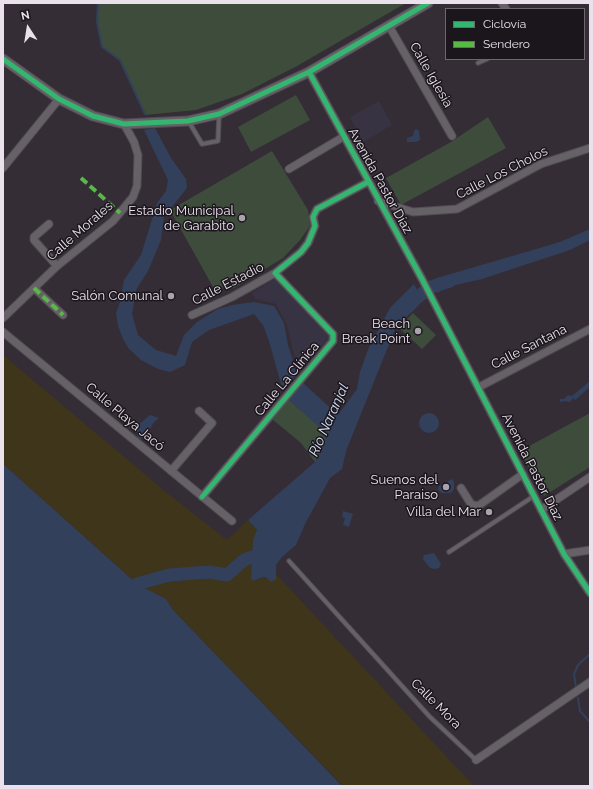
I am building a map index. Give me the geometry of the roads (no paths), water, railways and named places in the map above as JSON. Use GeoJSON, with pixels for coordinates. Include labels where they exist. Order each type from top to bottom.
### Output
{"type":"FeatureCollection","features":[{"type":"Feature","properties":{"kind":"street"},"geometry":{"type":"LineString","coordinates":[[3,59],[59,99],[93,116],[124,124],[188,122],[219,114],[309,72],[428,3]]}},
{"type":"Feature","properties":{"kind":"street","name":"Calle Iglesia"},"geometry":{"type":"LineString","coordinates":[[389,26],[452,136]]}},
{"type":"Feature","properties":{"kind":"street","name":"Avenida Pastor Díaz"},"geometry":{"type":"LineString","coordinates":[[309,72],[343,137],[422,279],[564,554],[590,593]]}},
{"type":"Feature","properties":{"kind":"street"},"geometry":{"type":"LineString","coordinates":[[3,168],[59,99]]}},
{"type":"Feature","properties":{"kind":"street","name":"Calle Morales"},"geometry":{"type":"LineString","coordinates":[[3,318],[57,266],[113,221],[133,197],[137,186],[138,155],[134,142],[124,124]]}},
{"type":"Feature","properties":{"kind":"street"},"geometry":{"type":"LineString","coordinates":[[289,169],[343,137]]}},
{"type":"Feature","properties":{"kind":"street","name":"Calle Los Cholos"},"geometry":{"type":"LineString","coordinates":[[378,201],[413,212],[457,209],[540,164],[590,148]]}},
{"type":"Feature","properties":{"kind":"street"},"geometry":{"type":"LineString","coordinates":[[275,273],[301,252],[308,242],[315,226],[313,217],[317,209],[368,182]]}},
{"type":"Feature","properties":{"kind":"street"},"geometry":{"type":"LineString","coordinates":[[49,224],[34,237],[36,244],[57,266]]}},
{"type":"Feature","properties":{"kind":"street","name":"Calle Estadio"},"geometry":{"type":"LineString","coordinates":[[192,315],[232,297],[275,273]]}},
{"type":"Feature","properties":{"kind":"street","name":"Calle La Clínica"},"geometry":{"type":"LineString","coordinates":[[202,497],[333,341],[334,336],[275,273]]}},
{"type":"Feature","properties":{"kind":"street"},"geometry":{"type":"LineString","coordinates":[[34,288],[62,315]]}},
{"type":"Feature","properties":{"kind":"street","name":"Calle Santana"},"geometry":{"type":"LineString","coordinates":[[479,387],[590,329]]}},
{"type":"Feature","properties":{"kind":"street","name":"Calle Playa Jacó"},"geometry":{"type":"LineString","coordinates":[[3,332],[232,522]]}},
{"type":"Feature","properties":{"kind":"street"},"geometry":{"type":"LineString","coordinates":[[170,471],[212,423],[199,411]]}},
{"type":"Feature","properties":{"kind":"street"},"geometry":{"type":"LineString","coordinates":[[461,488],[471,504],[478,506],[523,474]]}},
{"type":"Feature","properties":{"kind":"street"},"geometry":{"type":"LineString","coordinates":[[541,510],[590,477]]}},
{"type":"Feature","properties":{"kind":"street"},"geometry":{"type":"LineString","coordinates":[[564,554],[590,550]]}},
{"type":"Feature","properties":{"kind":"street","name":"Calle Mora"},"geometry":{"type":"LineString","coordinates":[[476,760],[590,682]]}},
{"type":"Feature","properties":{"kind":"lane"},"geometry":{"type":"LineString","coordinates":[[478,63],[485,60]]}},
{"type":"Feature","properties":{"kind":"lane"},"geometry":{"type":"LineString","coordinates":[[188,122],[202,144],[218,141],[219,114]]}},
{"type":"Feature","properties":{"kind":"lane"},"geometry":{"type":"LineString","coordinates":[[449,552],[534,496]]}},
{"type":"Feature","properties":{"kind":"lane","name":"Calle Mora"},"geometry":{"type":"LineString","coordinates":[[289,561],[430,717],[476,760]]}},
{"type":"Feature","properties":{"kind":"water"},"geometry":{"type":"Polygon","coordinates":[[[155,128],[171,158],[186,179],[187,188],[164,217],[161,240],[148,271],[136,290],[132,314],[138,335],[156,350],[176,356],[184,335],[197,322],[218,309],[232,305],[254,302],[274,306],[284,323],[288,345],[297,373],[283,391],[263,325],[254,314],[209,330],[192,342],[185,365],[170,372],[158,369],[141,360],[129,349],[123,339],[118,326],[116,313],[120,302],[124,280],[141,255],[157,203],[166,191],[168,180],[144,130],[155,128]]]}},
{"type":"Feature","properties":{"kind":"water"},"geometry":{"type":"Polygon","coordinates":[[[416,129],[419,131],[420,140],[416,142],[407,142],[407,138],[413,136],[416,129]]]}},
{"type":"Feature","properties":{"kind":"water"},"geometry":{"type":"Polygon","coordinates":[[[590,229],[590,240],[570,250],[482,279],[451,286],[437,293],[431,282],[437,278],[560,242],[590,229]]]}},
{"type":"Feature","properties":{"kind":"water"},"geometry":{"type":"Polygon","coordinates":[[[414,284],[423,301],[396,327],[346,451],[342,469],[330,478],[305,524],[296,545],[282,557],[276,565],[276,579],[271,582],[266,577],[263,577],[253,581],[251,579],[253,540],[257,530],[248,520],[315,462],[324,446],[326,433],[288,399],[302,382],[338,415],[357,389],[360,372],[369,347],[390,308],[414,284]]]}},
{"type":"Feature","properties":{"kind":"water"},"geometry":{"type":"Polygon","coordinates":[[[590,381],[590,387],[575,400],[573,398],[570,402],[560,402],[560,399],[564,399],[568,395],[572,396],[590,381]]]}},
{"type":"Feature","properties":{"kind":"water"},"geometry":{"type":"Polygon","coordinates":[[[429,413],[436,416],[439,423],[436,430],[429,433],[422,430],[419,423],[422,416],[429,413]]]}},
{"type":"Feature","properties":{"kind":"water"},"geometry":{"type":"Polygon","coordinates":[[[150,415],[159,418],[141,439],[138,438],[136,427],[150,415]]]}},
{"type":"Feature","properties":{"kind":"water"},"geometry":{"type":"Polygon","coordinates":[[[3,464],[137,584],[166,599],[173,610],[342,786],[3,786],[3,464]]]}},
{"type":"Feature","properties":{"kind":"water","name":"Suenos del Paraiso"},"geometry":{"type":"Polygon","coordinates":[[[452,479],[454,482],[454,489],[451,493],[441,493],[438,489],[439,486],[452,479]]]}},
{"type":"Feature","properties":{"kind":"water"},"geometry":{"type":"Polygon","coordinates":[[[343,511],[353,514],[349,527],[343,525],[345,518],[342,517],[343,511]]]}},
{"type":"Feature","properties":{"kind":"water"},"geometry":{"type":"Polygon","coordinates":[[[434,553],[441,564],[439,568],[435,569],[430,568],[423,559],[424,555],[434,553]]]}},
{"type":"Feature","properties":{"kind":"waterway"},"geometry":{"type":"LineString","coordinates":[[98,3],[97,22],[102,47],[120,60],[145,114]]}},
{"type":"Feature","properties":{"kind":"waterway","name":"Río Naranjal"},"geometry":{"type":"LineString","coordinates":[[408,307],[415,299],[431,287],[450,281]]}},
{"type":"Feature","properties":{"kind":"waterway","name":"Río Naranjal"},"geometry":{"type":"LineString","coordinates":[[137,584],[169,575],[209,572],[227,575],[244,560],[268,551]]}},
{"type":"Feature","properties":{"kind":"waterway"},"geometry":{"type":"LineString","coordinates":[[576,687],[574,674],[578,665],[590,654]]}},
{"type":"Feature","properties":{"kind":"waterway"},"geometry":{"type":"LineString","coordinates":[[578,698],[580,711],[590,722]]}},
{"type":"Feature","properties":{"kind":"place","name":"Estadio Municipal de Garabito"},"geometry":{"type":"Point","coordinates":[242,218]}},
{"type":"Feature","properties":{"kind":"place","name":"Salón Comunal"},"geometry":{"type":"Point","coordinates":[171,296]}},
{"type":"Feature","properties":{"kind":"place","name":"Beach Break Point"},"geometry":{"type":"Point","coordinates":[418,331]}},
{"type":"Feature","properties":{"kind":"place","name":"Suenos del Paraiso"},"geometry":{"type":"Point","coordinates":[446,487]}},
{"type":"Feature","properties":{"kind":"place","name":"Villa del Mar"},"geometry":{"type":"Point","coordinates":[489,512]}}]}
